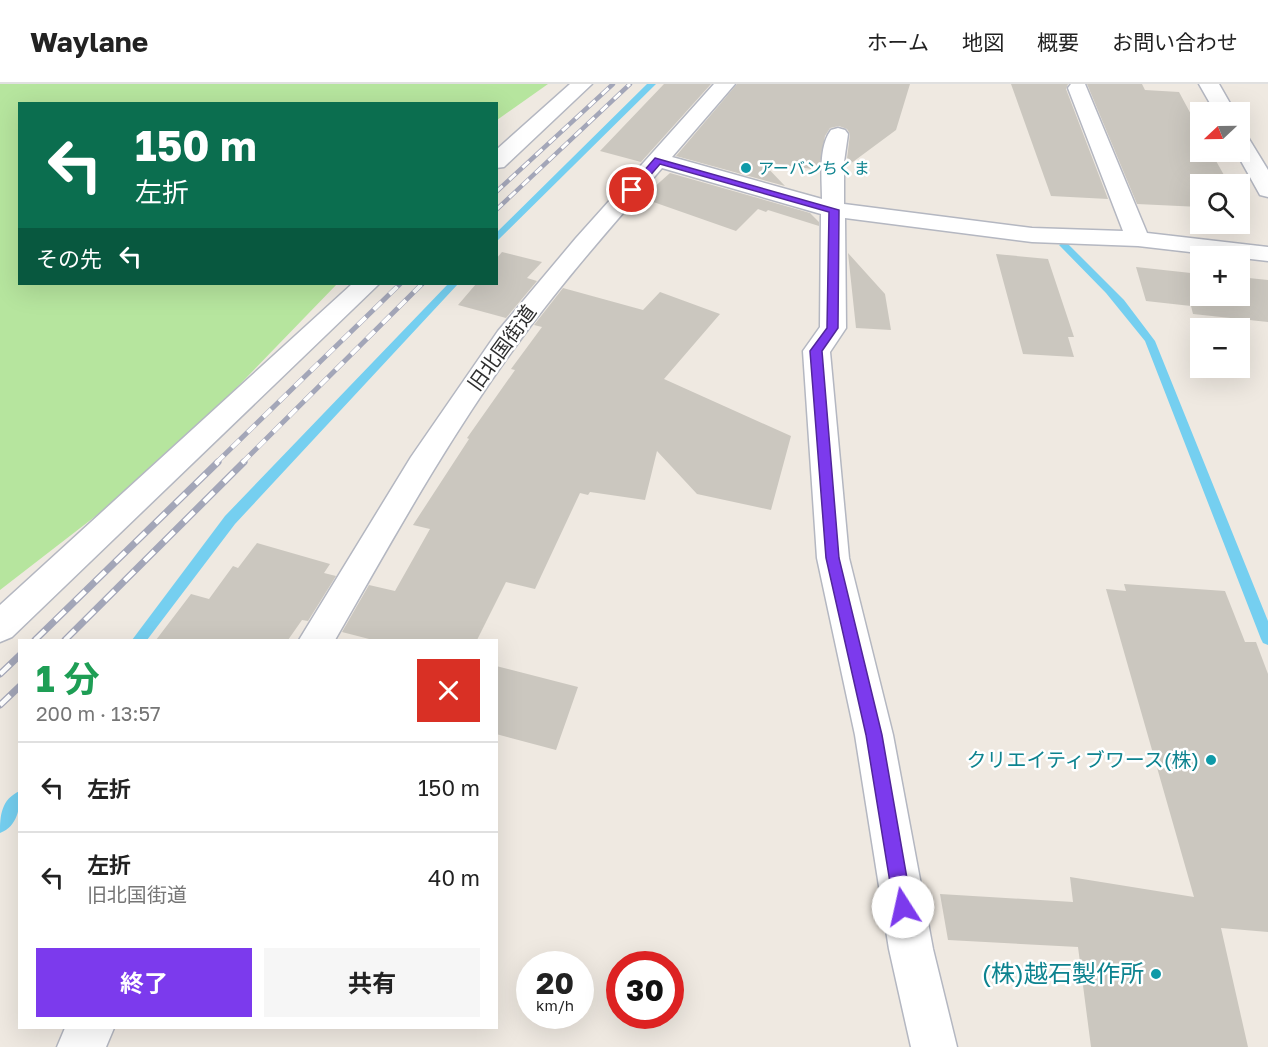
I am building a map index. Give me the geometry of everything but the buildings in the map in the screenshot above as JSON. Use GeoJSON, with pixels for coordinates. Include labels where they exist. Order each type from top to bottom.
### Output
{"type":"FeatureCollection","features":[{"type":"Feature","properties":{"kind":"street"},"geometry":{"type":"LineString","coordinates":[[498,160],[582,84]]}},
{"type":"Feature","properties":{"kind":"street","name":"旧北国街道"},"geometry":{"type":"LineString","coordinates":[[318,639],[411,481],[460,406],[538,298],[725,84]]}},
{"type":"Feature","properties":{"kind":"street"},"geometry":{"type":"LineString","coordinates":[[1209,84],[1219,102]]}},
{"type":"Feature","properties":{"kind":"street"},"geometry":{"type":"LineString","coordinates":[[1078,88],[1138,239]]}},
{"type":"Feature","properties":{"kind":"street"},"geometry":{"type":"LineString","coordinates":[[838,134],[833,162],[833,328],[816,351],[833,558],[874,735],[910,949],[934,1047]]}},
{"type":"Feature","properties":{"kind":"street"},"geometry":{"type":"LineString","coordinates":[[1250,158],[1268,190]]}},
{"type":"Feature","properties":{"kind":"street"},"geometry":{"type":"LineString","coordinates":[[658,160],[834,210],[1032,235],[1138,239],[1268,254]]}},
{"type":"Feature","properties":{"kind":"street"},"geometry":{"type":"LineString","coordinates":[[0,627],[365,285]]}},
{"type":"Feature","properties":{"kind":"street"},"geometry":{"type":"LineString","coordinates":[[80,1047],[90,1029]]}},
{"type":"Feature","properties":{"kind":"green space"},"geometry":{"type":"Polygon","coordinates":[[[0,84],[548,84],[498,119],[498,102],[18,102],[18,285],[336,285],[163,464],[0,590],[0,84]]]}},
{"type":"Feature","properties":{"kind":"waterway"},"geometry":{"type":"LineString","coordinates":[[498,237],[652,84]]}},
{"type":"Feature","properties":{"kind":"waterway"},"geometry":{"type":"LineString","coordinates":[[1064,245],[1121,302],[1150,341],[1268,639]]}},
{"type":"Feature","properties":{"kind":"waterway"},"geometry":{"type":"LineString","coordinates":[[140,639],[230,520],[452,285]]}},
{"type":"Feature","properties":{"kind":"waterway"},"geometry":{"type":"LineString","coordinates":[[0,825],[18,802]]}},
{"type":"Feature","properties":{"kind":"railway"},"geometry":{"type":"LineString","coordinates":[[498,190],[613,84]]}},
{"type":"Feature","properties":{"kind":"railway"},"geometry":{"type":"LineString","coordinates":[[498,208],[630,84]]}},
{"type":"Feature","properties":{"kind":"railway"},"geometry":{"type":"LineString","coordinates":[[216,463],[399,285]]}},
{"type":"Feature","properties":{"kind":"railway"},"geometry":{"type":"LineString","coordinates":[[242,463],[421,285]]}},
{"type":"Feature","properties":{"kind":"railway"},"geometry":{"type":"LineString","coordinates":[[36,639],[218,462]]}},
{"type":"Feature","properties":{"kind":"railway"},"geometry":{"type":"LineString","coordinates":[[66,639],[244,462]]}},
{"type":"Feature","properties":{"kind":"railway"},"geometry":{"type":"LineString","coordinates":[[0,674],[18,657]]}},
{"type":"Feature","properties":{"kind":"railway"},"geometry":{"type":"LineString","coordinates":[[0,705],[18,688]]}},
{"type":"Feature","properties":{"kind":"place","name":"アーバンちくま"},"geometry":{"type":"Point","coordinates":[746,168]}},
{"type":"Feature","properties":{"kind":"place","name":"クリエイティブワース(株)"},"geometry":{"type":"Point","coordinates":[1211,760]}},
{"type":"Feature","properties":{"kind":"place","name":"(株)越石製作所"},"geometry":{"type":"Point","coordinates":[1156,974]}},
{"type":"Feature","properties":{"kind":"route"},"geometry":{"type":"LineString","coordinates":[[632,190],[658,160],[834,210],[833,328],[816,351],[833,558],[874,735],[903,907]]}}]}
